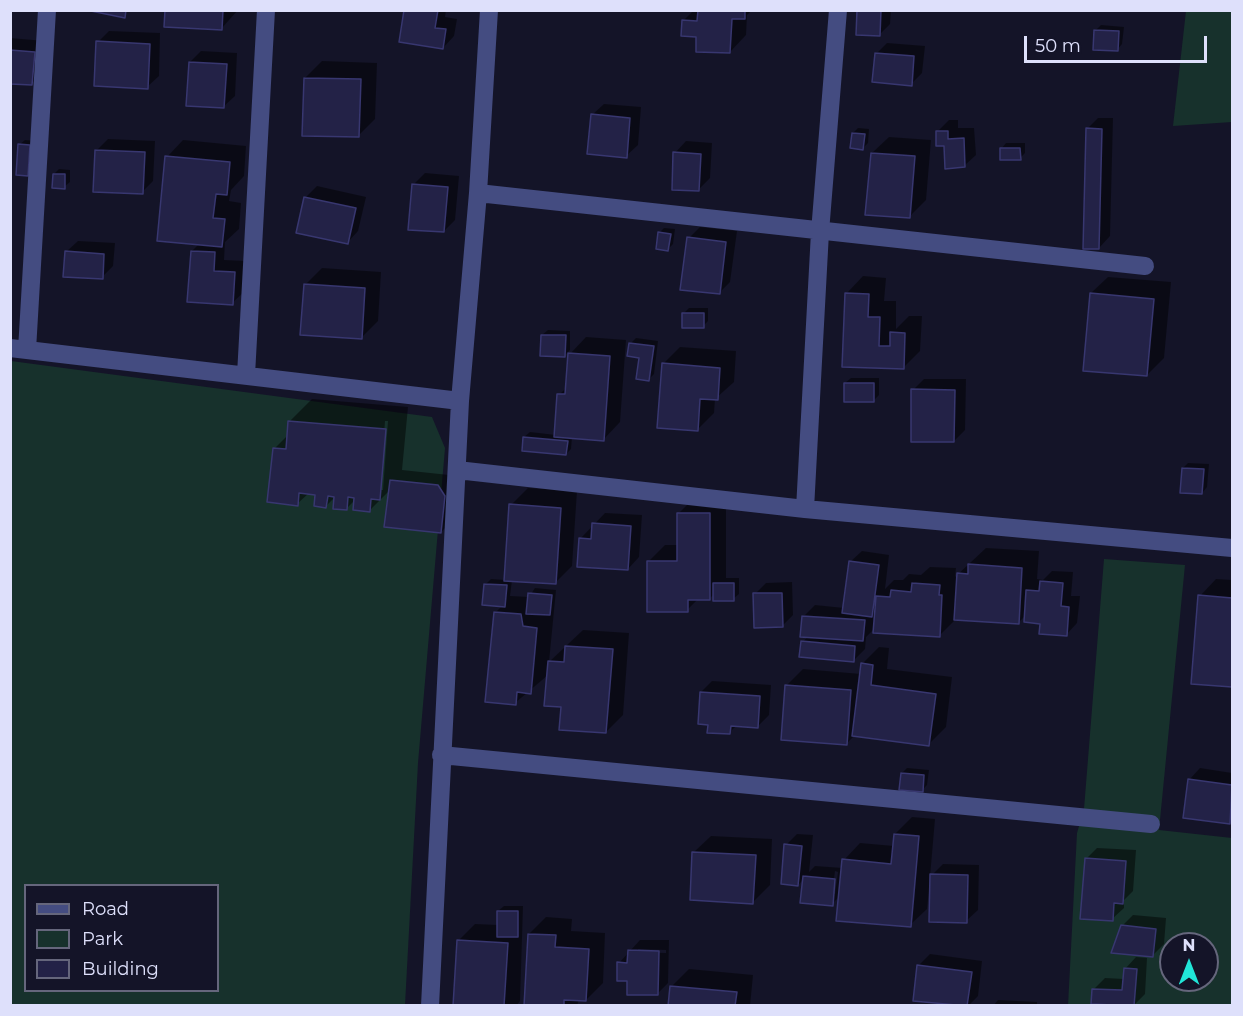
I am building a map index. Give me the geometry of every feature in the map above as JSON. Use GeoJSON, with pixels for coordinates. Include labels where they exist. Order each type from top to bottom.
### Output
{"type":"FeatureCollection","features":[{"type":"Feature","properties":{"kind":"street"},"geometry":{"type":"LineString","coordinates":[[46,10],[19,349],[460,401]]}},
{"type":"Feature","properties":{"kind":"street"},"geometry":{"type":"LineString","coordinates":[[246,375],[266,10]]}},
{"type":"Feature","properties":{"kind":"street"},"geometry":{"type":"LineString","coordinates":[[430,1005],[460,401],[478,193],[489,10]]}},
{"type":"Feature","properties":{"kind":"street"},"geometry":{"type":"LineString","coordinates":[[805,509],[820,232],[838,10]]}},
{"type":"Feature","properties":{"kind":"street"},"geometry":{"type":"LineString","coordinates":[[478,193],[1145,266]]}},
{"type":"Feature","properties":{"kind":"street"},"geometry":{"type":"LineString","coordinates":[[457,470],[805,509],[1233,548]]}},
{"type":"Feature","properties":{"kind":"street"},"geometry":{"type":"LineString","coordinates":[[441,755],[1151,824]]}},
{"type":"Feature","properties":{"kind":"green space"},"geometry":{"type":"Polygon","coordinates":[[[1186,11],[1232,11],[1232,122],[1173,126],[1186,11]]]}},
{"type":"Feature","properties":{"kind":"green space"},"geometry":{"type":"Polygon","coordinates":[[[11,361],[432,417],[445,448],[418,763],[405,1005],[11,1006],[11,361]]]}},
{"type":"Feature","properties":{"kind":"green space"},"geometry":{"type":"Polygon","coordinates":[[[1104,559],[1185,565],[1159,830],[1232,838],[1232,1005],[1068,1006],[1077,833],[1084,809],[1104,559]]]}},
{"type":"Feature","properties":{"kind":"building"},"geometry":{"type":"Polygon","coordinates":[[[86,10],[126,10],[125,18],[86,10]]]}},
{"type":"Feature","properties":{"kind":"building"},"geometry":{"type":"Polygon","coordinates":[[[165,10],[223,10],[222,30],[164,27],[165,10]]]}},
{"type":"Feature","properties":{"kind":"building"},"geometry":{"type":"Polygon","coordinates":[[[404,10],[438,10],[435,28],[446,29],[443,49],[399,42],[404,10]]]}},
{"type":"Feature","properties":{"kind":"building"},"geometry":{"type":"Polygon","coordinates":[[[698,10],[745,10],[745,19],[732,19],[730,53],[696,52],[696,37],[681,36],[682,20],[697,21],[698,10]]]}},
{"type":"Feature","properties":{"kind":"building"},"geometry":{"type":"Polygon","coordinates":[[[857,10],[881,10],[880,36],[856,35],[857,10]]]}},
{"type":"Feature","properties":{"kind":"building"},"geometry":{"type":"Polygon","coordinates":[[[1094,30],[1119,31],[1118,51],[1093,50],[1094,30]]]}},
{"type":"Feature","properties":{"kind":"building"},"geometry":{"type":"Polygon","coordinates":[[[96,41],[150,44],[148,89],[94,86],[96,41]]]}},
{"type":"Feature","properties":{"kind":"building"},"geometry":{"type":"Polygon","coordinates":[[[10,50],[35,52],[32,85],[10,84],[10,50]]]}},
{"type":"Feature","properties":{"kind":"building"},"geometry":{"type":"Polygon","coordinates":[[[875,53],[914,56],[912,86],[872,82],[875,53]]]}},
{"type":"Feature","properties":{"kind":"building"},"geometry":{"type":"Polygon","coordinates":[[[189,62],[227,64],[224,108],[186,106],[189,62]]]}},
{"type":"Feature","properties":{"kind":"building"},"geometry":{"type":"Polygon","coordinates":[[[304,78],[361,79],[359,137],[302,136],[304,78]]]}},
{"type":"Feature","properties":{"kind":"building"},"geometry":{"type":"Polygon","coordinates":[[[591,114],[630,118],[627,158],[587,154],[591,114]]]}},
{"type":"Feature","properties":{"kind":"building"},"geometry":{"type":"Polygon","coordinates":[[[1086,128],[1102,129],[1099,249],[1083,249],[1086,128]]]}},
{"type":"Feature","properties":{"kind":"building"},"geometry":{"type":"Polygon","coordinates":[[[936,131],[948,131],[948,139],[964,138],[965,167],[945,169],[944,146],[936,146],[936,131]]]}},
{"type":"Feature","properties":{"kind":"building"},"geometry":{"type":"Polygon","coordinates":[[[852,133],[865,134],[863,150],[850,148],[852,133]]]}},
{"type":"Feature","properties":{"kind":"building"},"geometry":{"type":"Polygon","coordinates":[[[18,144],[30,145],[28,176],[16,175],[18,144]]]}},
{"type":"Feature","properties":{"kind":"building"},"geometry":{"type":"Polygon","coordinates":[[[1000,148],[1020,148],[1021,160],[1000,160],[1000,148]]]}},
{"type":"Feature","properties":{"kind":"building"},"geometry":{"type":"Polygon","coordinates":[[[95,150],[145,152],[143,194],[93,192],[95,150]]]}},
{"type":"Feature","properties":{"kind":"building"},"geometry":{"type":"Polygon","coordinates":[[[673,152],[701,154],[699,191],[672,190],[673,152]]]}},
{"type":"Feature","properties":{"kind":"building"},"geometry":{"type":"Polygon","coordinates":[[[871,153],[915,156],[910,218],[865,215],[871,153]]]}},
{"type":"Feature","properties":{"kind":"building"},"geometry":{"type":"Polygon","coordinates":[[[165,156],[230,162],[227,195],[216,194],[213,218],[225,219],[222,247],[157,241],[165,156]]]}},
{"type":"Feature","properties":{"kind":"building"},"geometry":{"type":"Polygon","coordinates":[[[53,174],[65,174],[65,189],[52,188],[53,174]]]}},
{"type":"Feature","properties":{"kind":"building"},"geometry":{"type":"Polygon","coordinates":[[[412,184],[448,187],[444,232],[408,230],[412,184]]]}},
{"type":"Feature","properties":{"kind":"building"},"geometry":{"type":"Polygon","coordinates":[[[304,197],[356,208],[348,244],[296,233],[304,197]]]}},
{"type":"Feature","properties":{"kind":"building"},"geometry":{"type":"Polygon","coordinates":[[[658,232],[671,234],[668,251],[656,249],[658,232]]]}},
{"type":"Feature","properties":{"kind":"building"},"geometry":{"type":"Polygon","coordinates":[[[687,237],[726,242],[720,294],[680,290],[687,237]]]}},
{"type":"Feature","properties":{"kind":"building"},"geometry":{"type":"Polygon","coordinates":[[[65,251],[104,254],[103,279],[63,277],[65,251]]]}},
{"type":"Feature","properties":{"kind":"building"},"geometry":{"type":"Polygon","coordinates":[[[191,251],[215,252],[214,271],[235,272],[233,305],[187,302],[191,251]]]}},
{"type":"Feature","properties":{"kind":"building"},"geometry":{"type":"Polygon","coordinates":[[[304,284],[365,288],[362,339],[300,335],[304,284]]]}},
{"type":"Feature","properties":{"kind":"building"},"geometry":{"type":"Polygon","coordinates":[[[845,293],[869,294],[868,317],[880,317],[879,346],[890,346],[890,332],[905,333],[904,369],[842,367],[845,293]]]}},
{"type":"Feature","properties":{"kind":"building"},"geometry":{"type":"Polygon","coordinates":[[[1090,293],[1154,299],[1147,376],[1083,371],[1090,293]]]}},
{"type":"Feature","properties":{"kind":"building"},"geometry":{"type":"Polygon","coordinates":[[[682,313],[704,313],[704,328],[682,328],[682,313]]]}},
{"type":"Feature","properties":{"kind":"building"},"geometry":{"type":"Polygon","coordinates":[[[541,335],[566,335],[565,357],[540,356],[541,335]]]}},
{"type":"Feature","properties":{"kind":"building"},"geometry":{"type":"Polygon","coordinates":[[[629,343],[654,346],[649,381],[636,379],[639,358],[627,356],[629,343]]]}},
{"type":"Feature","properties":{"kind":"building"},"geometry":{"type":"Polygon","coordinates":[[[568,353],[610,356],[604,441],[554,437],[557,394],[565,394],[568,353]]]}},
{"type":"Feature","properties":{"kind":"building"},"geometry":{"type":"Polygon","coordinates":[[[662,363],[720,368],[718,400],[700,399],[698,431],[657,428],[662,363]]]}},
{"type":"Feature","properties":{"kind":"building"},"geometry":{"type":"Polygon","coordinates":[[[844,383],[874,383],[874,402],[844,402],[844,383]]]}},
{"type":"Feature","properties":{"kind":"building"},"geometry":{"type":"Polygon","coordinates":[[[911,389],[955,390],[954,442],[911,442],[911,389]]]}},
{"type":"Feature","properties":{"kind":"building"},"geometry":{"type":"Polygon","coordinates":[[[288,421],[386,429],[380,500],[371,499],[370,512],[353,510],[354,498],[348,497],[347,510],[333,509],[334,497],[328,496],[326,508],[314,506],[315,495],[299,493],[298,506],[267,502],[273,448],[286,449],[288,421]]]}},
{"type":"Feature","properties":{"kind":"building"},"geometry":{"type":"Polygon","coordinates":[[[523,437],[568,441],[566,455],[522,451],[523,437]]]}},
{"type":"Feature","properties":{"kind":"building"},"geometry":{"type":"Polygon","coordinates":[[[1182,468],[1204,469],[1202,494],[1180,493],[1182,468]]]}},
{"type":"Feature","properties":{"kind":"building"},"geometry":{"type":"Polygon","coordinates":[[[390,480],[438,485],[445,496],[441,533],[384,527],[390,480]]]}},
{"type":"Feature","properties":{"kind":"building"},"geometry":{"type":"Polygon","coordinates":[[[509,504],[561,508],[556,584],[504,581],[509,504]]]}},
{"type":"Feature","properties":{"kind":"building"},"geometry":{"type":"Polygon","coordinates":[[[677,513],[710,513],[710,600],[688,600],[688,612],[647,612],[647,561],[677,561],[677,513]]]}},
{"type":"Feature","properties":{"kind":"building"},"geometry":{"type":"Polygon","coordinates":[[[592,523],[631,526],[628,570],[577,567],[579,538],[591,539],[592,523]]]}},
{"type":"Feature","properties":{"kind":"building"},"geometry":{"type":"Polygon","coordinates":[[[849,561],[879,565],[872,617],[842,613],[849,561]]]}},
{"type":"Feature","properties":{"kind":"building"},"geometry":{"type":"Polygon","coordinates":[[[968,564],[1022,568],[1019,624],[954,620],[957,573],[968,574],[968,564]]]}},
{"type":"Feature","properties":{"kind":"building"},"geometry":{"type":"Polygon","coordinates":[[[1040,581],[1063,583],[1061,606],[1069,607],[1067,636],[1039,634],[1040,624],[1024,622],[1026,590],[1039,591],[1040,581]]]}},
{"type":"Feature","properties":{"kind":"building"},"geometry":{"type":"Polygon","coordinates":[[[713,583],[734,583],[734,601],[713,601],[713,583]]]}},
{"type":"Feature","properties":{"kind":"building"},"geometry":{"type":"Polygon","coordinates":[[[912,583],[940,585],[939,595],[942,595],[940,637],[873,633],[876,596],[890,597],[891,590],[911,592],[912,583]]]}},
{"type":"Feature","properties":{"kind":"building"},"geometry":{"type":"Polygon","coordinates":[[[484,584],[507,585],[505,607],[482,605],[484,584]]]}},
{"type":"Feature","properties":{"kind":"building"},"geometry":{"type":"Polygon","coordinates":[[[528,593],[552,595],[550,615],[526,614],[528,593]]]}},
{"type":"Feature","properties":{"kind":"building"},"geometry":{"type":"Polygon","coordinates":[[[753,593],[782,593],[783,627],[754,628],[753,593]]]}},
{"type":"Feature","properties":{"kind":"building"},"geometry":{"type":"Polygon","coordinates":[[[1198,595],[1232,598],[1232,687],[1191,684],[1198,595]]]}},
{"type":"Feature","properties":{"kind":"building"},"geometry":{"type":"Polygon","coordinates":[[[494,612],[521,614],[523,626],[537,628],[531,694],[517,692],[516,705],[485,702],[494,612]]]}},
{"type":"Feature","properties":{"kind":"building"},"geometry":{"type":"Polygon","coordinates":[[[802,616],[865,620],[863,641],[800,637],[802,616]]]}},
{"type":"Feature","properties":{"kind":"building"},"geometry":{"type":"Polygon","coordinates":[[[801,641],[855,646],[854,662],[799,657],[801,641]]]}},
{"type":"Feature","properties":{"kind":"building"},"geometry":{"type":"Polygon","coordinates":[[[565,646],[613,649],[606,733],[559,730],[561,707],[544,706],[548,661],[564,662],[565,646]]]}},
{"type":"Feature","properties":{"kind":"building"},"geometry":{"type":"Polygon","coordinates":[[[861,663],[873,665],[871,685],[936,694],[929,746],[852,736],[861,663]]]}},
{"type":"Feature","properties":{"kind":"building"},"geometry":{"type":"Polygon","coordinates":[[[785,685],[851,690],[847,745],[781,740],[785,685]]]}},
{"type":"Feature","properties":{"kind":"building"},"geometry":{"type":"Polygon","coordinates":[[[700,692],[760,696],[758,728],[731,726],[730,734],[707,733],[708,725],[698,724],[700,692]]]}},
{"type":"Feature","properties":{"kind":"building"},"geometry":{"type":"Polygon","coordinates":[[[901,773],[924,775],[923,792],[899,790],[901,773]]]}},
{"type":"Feature","properties":{"kind":"building"},"geometry":{"type":"Polygon","coordinates":[[[1188,779],[1232,785],[1230,824],[1183,818],[1188,779]]]}},
{"type":"Feature","properties":{"kind":"building"},"geometry":{"type":"Polygon","coordinates":[[[894,834],[919,836],[911,927],[836,921],[842,859],[891,864],[894,834]]]}},
{"type":"Feature","properties":{"kind":"building"},"geometry":{"type":"Polygon","coordinates":[[[784,844],[802,846],[798,886],[781,884],[784,844]]]}},
{"type":"Feature","properties":{"kind":"building"},"geometry":{"type":"Polygon","coordinates":[[[692,852],[756,855],[753,904],[690,900],[692,852]]]}},
{"type":"Feature","properties":{"kind":"building"},"geometry":{"type":"Polygon","coordinates":[[[1085,858],[1126,861],[1123,904],[1114,903],[1113,921],[1080,919],[1085,858]]]}},
{"type":"Feature","properties":{"kind":"building"},"geometry":{"type":"Polygon","coordinates":[[[930,874],[968,875],[967,923],[929,922],[930,874]]]}},
{"type":"Feature","properties":{"kind":"building"},"geometry":{"type":"Polygon","coordinates":[[[803,876],[835,879],[833,906],[800,903],[803,876]]]}},
{"type":"Feature","properties":{"kind":"building"},"geometry":{"type":"Polygon","coordinates":[[[497,911],[518,911],[518,937],[497,937],[497,911]]]}},
{"type":"Feature","properties":{"kind":"building"},"geometry":{"type":"Polygon","coordinates":[[[1121,925],[1156,929],[1153,957],[1111,953],[1121,925]]]}},
{"type":"Feature","properties":{"kind":"building"},"geometry":{"type":"Polygon","coordinates":[[[528,934],[556,935],[555,947],[589,949],[586,1001],[564,1000],[564,1006],[524,1006],[528,934]]]}},
{"type":"Feature","properties":{"kind":"building"},"geometry":{"type":"Polygon","coordinates":[[[457,940],[508,943],[504,1006],[453,1006],[457,940]]]}},
{"type":"Feature","properties":{"kind":"building"},"geometry":{"type":"Polygon","coordinates":[[[628,950],[659,951],[658,995],[627,995],[627,981],[617,981],[617,962],[627,963],[628,950]]]}},
{"type":"Feature","properties":{"kind":"building"},"geometry":{"type":"Polygon","coordinates":[[[917,965],[972,972],[967,1006],[913,1001],[917,965]]]}},
{"type":"Feature","properties":{"kind":"building"},"geometry":{"type":"Polygon","coordinates":[[[1124,968],[1137,969],[1134,1006],[1091,1004],[1092,989],[1122,990],[1124,968]]]}},
{"type":"Feature","properties":{"kind":"building"},"geometry":{"type":"Polygon","coordinates":[[[670,986],[737,992],[735,1006],[668,1006],[670,986]]]}}]}
